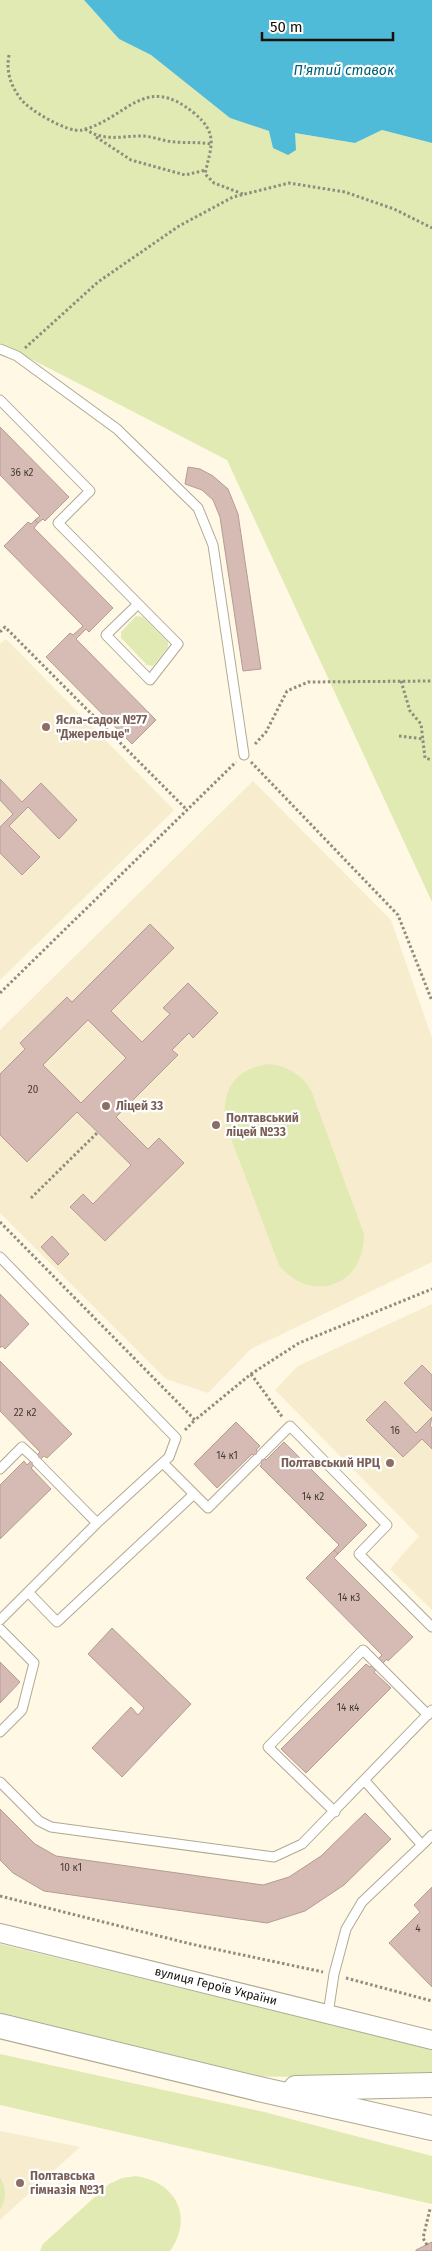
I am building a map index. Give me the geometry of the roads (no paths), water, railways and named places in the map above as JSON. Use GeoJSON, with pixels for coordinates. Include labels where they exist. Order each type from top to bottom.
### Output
{"type":"FeatureCollection","features":[{"type":"Feature","properties":{"kind":"main road"},"geometry":{"type":"LineString","coordinates":[[0,2026],[259,2089],[422,2125]]}},
{"type":"Feature","properties":{"kind":"main road"},"geometry":{"type":"LineString","coordinates":[[259,2089],[431,2084]]}},
{"type":"Feature","properties":{"kind":"main road"},"geometry":{"type":"LineString","coordinates":[[422,2125],[406,2114],[408,2101],[419,2089],[431,2084]]}},
{"type":"Feature","properties":{"kind":"street","name":"вулиця Героїв України"},"geometry":{"type":"LineString","coordinates":[[0,1933],[432,2040]]}},
{"type":"Feature","properties":{"kind":"lane"},"geometry":{"type":"LineString","coordinates":[[0,350],[17,356],[117,429],[198,508],[214,545],[244,755]]}},
{"type":"Feature","properties":{"kind":"lane"},"geometry":{"type":"LineString","coordinates":[[0,400],[90,491],[58,523],[178,644],[150,680],[106,635],[138,604]]}},
{"type":"Feature","properties":{"kind":"lane"},"geometry":{"type":"LineString","coordinates":[[0,1257],[176,1438],[173,1450],[163,1463],[97,1523],[0,1620]]}},
{"type":"Feature","properties":{"kind":"lane"},"geometry":{"type":"LineString","coordinates":[[163,1463],[208,1508],[290,1426],[387,1525],[359,1554],[432,1627]]}},
{"type":"Feature","properties":{"kind":"lane"},"geometry":{"type":"LineString","coordinates":[[0,1469],[22,1447],[97,1523]]}},
{"type":"Feature","properties":{"kind":"lane"},"geometry":{"type":"LineString","coordinates":[[28,1592],[57,1622],[194,1494]]}},
{"type":"Feature","properties":{"kind":"lane"},"geometry":{"type":"LineString","coordinates":[[0,1629],[34,1663],[22,1710],[0,1732]]}},
{"type":"Feature","properties":{"kind":"lane"},"geometry":{"type":"LineString","coordinates":[[0,1782],[39,1821],[51,1827],[274,1857],[302,1844],[335,1812],[430,1712],[363,1650],[268,1748],[335,1812]]}},
{"type":"Feature","properties":{"kind":"lane"},"geometry":{"type":"LineString","coordinates":[[365,1780],[422,1844]]}},
{"type":"Feature","properties":{"kind":"lane"},"geometry":{"type":"LineString","coordinates":[[328,2014],[334,1974],[346,1929],[362,1902],[432,1834]]}},
{"type":"Feature","properties":{"kind":"water","name":"П'ятий ставок"},"geometry":{"type":"Polygon","coordinates":[[[84,0],[432,0],[432,143],[382,130],[355,143],[295,133],[296,150],[288,155],[273,148],[269,131],[230,118],[151,55],[119,39],[84,0]]]}},
{"type":"Feature","properties":{"kind":"place","name":"Ясла-садок №77 \"Джерельце\""},"geometry":{"type":"Point","coordinates":[46,727]}},
{"type":"Feature","properties":{"kind":"place","name":"Ліцей 33"},"geometry":{"type":"Point","coordinates":[106,1106]}},
{"type":"Feature","properties":{"kind":"place","name":"Полтавський ліцей №33"},"geometry":{"type":"Point","coordinates":[216,1125]}},
{"type":"Feature","properties":{"kind":"place","name":"Полтавський НРЦ"},"geometry":{"type":"Point","coordinates":[390,1463]}},
{"type":"Feature","properties":{"kind":"place","name":"Полтавська гімназія №31"},"geometry":{"type":"Point","coordinates":[20,2183]}}]}
